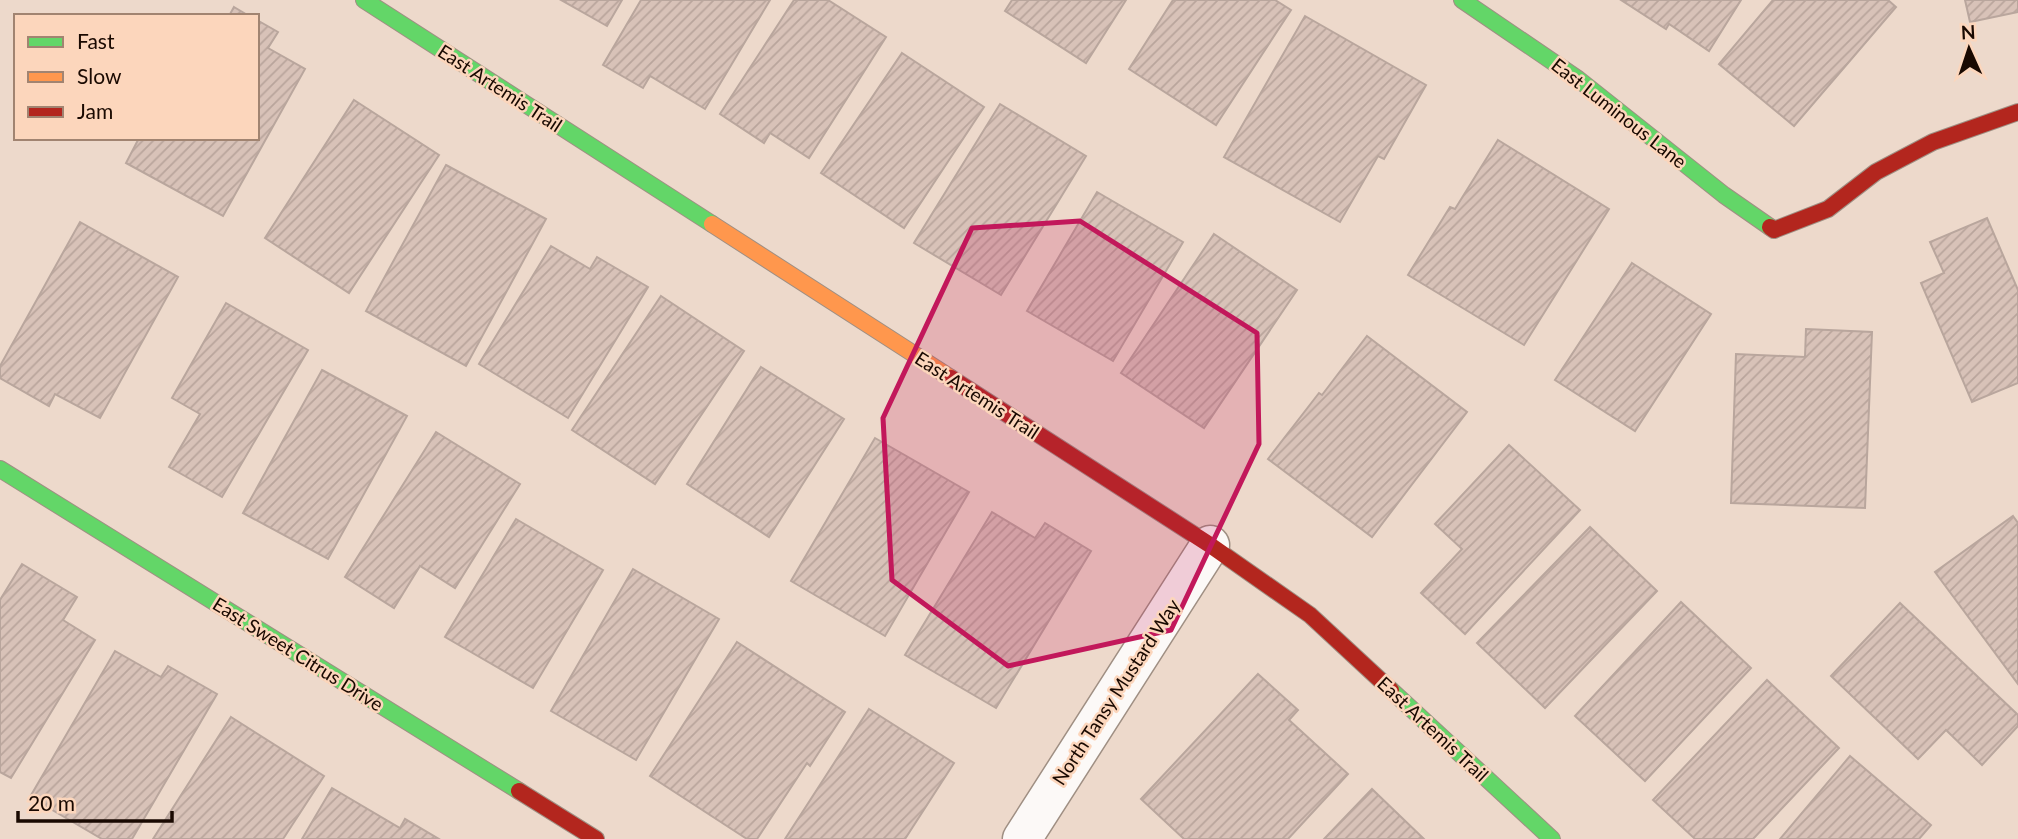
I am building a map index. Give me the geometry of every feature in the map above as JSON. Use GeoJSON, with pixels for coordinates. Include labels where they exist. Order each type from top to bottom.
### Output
{"type":"FeatureCollection","features":[{"type":"Feature","properties":{"kind":"street","name":"East Artemis Trail"},"geometry":{"type":"LineString","coordinates":[[364,0],[1210,545],[1310,615],[1552,839]]}},
{"type":"Feature","properties":{"kind":"street","name":"East Luminous Lane"},"geometry":{"type":"LineString","coordinates":[[1462,0],[1578,79],[1724,195],[1774,230],[1828,209],[1876,172],[1933,142],[2018,112]]}},
{"type":"Feature","properties":{"kind":"street","name":"East Sweet Citrus Drive"},"geometry":{"type":"LineString","coordinates":[[0,469],[596,839]]}},
{"type":"Feature","properties":{"kind":"street","name":"North Tansy Mustard Way"},"geometry":{"type":"LineString","coordinates":[[1022,839],[1210,545]]}},
{"type":"Feature","properties":{"kind":"highlighted area"},"geometry":{"type":"Polygon","coordinates":[[[1080,221],[1257,333],[1259,444],[1171,630],[1008,666],[892,580],[883,418],[972,228],[1080,221]]]}},
{"type":"Feature","properties":{"kind":"building"},"geometry":{"type":"Polygon","coordinates":[[[561,0],[622,0],[607,26],[561,0]]]}},
{"type":"Feature","properties":{"kind":"building"},"geometry":{"type":"Polygon","coordinates":[[[641,0],[770,0],[705,109],[650,76],[643,88],[603,65],[641,0]]]}},
{"type":"Feature","properties":{"kind":"building"},"geometry":{"type":"Polygon","coordinates":[[[794,0],[828,0],[886,37],[809,158],[770,133],[764,143],[720,114],[794,0]]]}},
{"type":"Feature","properties":{"kind":"building"},"geometry":{"type":"Polygon","coordinates":[[[1012,0],[1126,0],[1086,63],[1005,11],[1012,0]]]}},
{"type":"Feature","properties":{"kind":"building"},"geometry":{"type":"Polygon","coordinates":[[[1173,0],[1275,0],[1291,10],[1216,125],[1129,69],[1173,0]]]}},
{"type":"Feature","properties":{"kind":"building"},"geometry":{"type":"Polygon","coordinates":[[[1621,0],[1741,0],[1709,51],[1669,24],[1666,29],[1621,0]]]}},
{"type":"Feature","properties":{"kind":"building"},"geometry":{"type":"Polygon","coordinates":[[[1773,0],[1888,0],[1896,7],[1794,126],[1719,64],[1773,0]]]}},
{"type":"Feature","properties":{"kind":"building"},"geometry":{"type":"Polygon","coordinates":[[[1965,0],[2018,0],[2018,12],[1970,22],[1965,0]]]}},
{"type":"Feature","properties":{"kind":"building"},"geometry":{"type":"Polygon","coordinates":[[[234,7],[246,14],[230,14],[234,7]]]}},
{"type":"Feature","properties":{"kind":"building"},"geometry":{"type":"Polygon","coordinates":[[[1305,16],[1426,85],[1384,159],[1378,156],[1340,222],[1224,157],[1305,16]]]}},
{"type":"Feature","properties":{"kind":"building"},"geometry":{"type":"Polygon","coordinates":[[[259,21],[278,32],[268,48],[305,69],[223,216],[126,163],[138,140],[259,140],[259,21]]]}},
{"type":"Feature","properties":{"kind":"building"},"geometry":{"type":"Polygon","coordinates":[[[902,53],[984,107],[904,228],[821,173],[902,53]]]}},
{"type":"Feature","properties":{"kind":"building"},"geometry":{"type":"Polygon","coordinates":[[[354,100],[439,155],[349,293],[265,238],[354,100]]]}},
{"type":"Feature","properties":{"kind":"building"},"geometry":{"type":"Polygon","coordinates":[[[1000,104],[1086,156],[1001,295],[914,243],[1000,104]]]}},
{"type":"Feature","properties":{"kind":"building"},"geometry":{"type":"Polygon","coordinates":[[[1498,140],[1609,209],[1524,345],[1408,275],[1450,207],[1455,209],[1498,140]]]}},
{"type":"Feature","properties":{"kind":"building"},"geometry":{"type":"Polygon","coordinates":[[[446,165],[546,219],[466,366],[366,311],[446,165]]]}},
{"type":"Feature","properties":{"kind":"building"},"geometry":{"type":"Polygon","coordinates":[[[1097,192],[1183,242],[1113,361],[1027,311],[1097,192]]]}},
{"type":"Feature","properties":{"kind":"building"},"geometry":{"type":"Polygon","coordinates":[[[1987,218],[2018,290],[2018,383],[1972,402],[1921,283],[1944,273],[1930,242],[1987,218]]]}},
{"type":"Feature","properties":{"kind":"building"},"geometry":{"type":"Polygon","coordinates":[[[80,222],[178,277],[100,418],[55,394],[49,406],[0,378],[0,366],[80,222]]]}},
{"type":"Feature","properties":{"kind":"building"},"geometry":{"type":"Polygon","coordinates":[[[1214,234],[1297,290],[1204,428],[1121,373],[1214,234]]]}},
{"type":"Feature","properties":{"kind":"building"},"geometry":{"type":"Polygon","coordinates":[[[551,246],[590,269],[597,257],[648,287],[568,418],[479,364],[551,246]]]}},
{"type":"Feature","properties":{"kind":"building"},"geometry":{"type":"Polygon","coordinates":[[[1632,263],[1711,314],[1635,431],[1555,380],[1632,263]]]}},
{"type":"Feature","properties":{"kind":"building"},"geometry":{"type":"Polygon","coordinates":[[[661,296],[744,351],[655,484],[572,430],[661,296]]]}},
{"type":"Feature","properties":{"kind":"building"},"geometry":{"type":"Polygon","coordinates":[[[226,303],[308,350],[222,497],[169,467],[200,414],[172,398],[226,303]]]}},
{"type":"Feature","properties":{"kind":"building"},"geometry":{"type":"Polygon","coordinates":[[[1806,329],[1872,332],[1865,508],[1731,503],[1736,354],[1805,357],[1806,329]]]}},
{"type":"Feature","properties":{"kind":"building"},"geometry":{"type":"Polygon","coordinates":[[[1367,336],[1467,412],[1372,537],[1268,459],[1367,336]]]}},
{"type":"Feature","properties":{"kind":"building"},"geometry":{"type":"Polygon","coordinates":[[[761,367],[844,419],[769,537],[687,484],[761,367]]]}},
{"type":"Feature","properties":{"kind":"building"},"geometry":{"type":"Polygon","coordinates":[[[322,370],[407,416],[328,559],[243,513],[322,370]]]}},
{"type":"Feature","properties":{"kind":"building"},"geometry":{"type":"Polygon","coordinates":[[[436,432],[520,484],[455,588],[420,566],[394,608],[345,577],[436,432]]]}},
{"type":"Feature","properties":{"kind":"building"},"geometry":{"type":"Polygon","coordinates":[[[875,438],[969,492],[885,636],[791,581],[875,438]]]}},
{"type":"Feature","properties":{"kind":"building"},"geometry":{"type":"Polygon","coordinates":[[[1509,445],[1580,510],[1465,634],[1421,593],[1462,549],[1435,524],[1509,445]]]}},
{"type":"Feature","properties":{"kind":"building"},"geometry":{"type":"Polygon","coordinates":[[[992,512],[1035,538],[1045,523],[1091,551],[996,708],[905,655],[992,512]]]}},
{"type":"Feature","properties":{"kind":"building"},"geometry":{"type":"Polygon","coordinates":[[[2013,516],[2018,523],[2018,684],[1935,572],[2013,516]]]}},
{"type":"Feature","properties":{"kind":"building"},"geometry":{"type":"Polygon","coordinates":[[[516,519],[603,570],[533,688],[445,637],[516,519]]]}},
{"type":"Feature","properties":{"kind":"building"},"geometry":{"type":"Polygon","coordinates":[[[1590,527],[1657,591],[1545,708],[1477,643],[1590,527]]]}},
{"type":"Feature","properties":{"kind":"building"},"geometry":{"type":"Polygon","coordinates":[[[22,564],[77,597],[63,620],[95,640],[11,778],[0,772],[0,600],[22,564]]]}},
{"type":"Feature","properties":{"kind":"building"},"geometry":{"type":"Polygon","coordinates":[[[633,569],[719,619],[636,760],[551,711],[633,569]]]}},
{"type":"Feature","properties":{"kind":"building"},"geometry":{"type":"Polygon","coordinates":[[[1681,602],[1751,668],[1645,781],[1575,716],[1681,602]]]}},
{"type":"Feature","properties":{"kind":"building"},"geometry":{"type":"Polygon","coordinates":[[[1900,603],[2018,715],[2018,726],[1982,765],[1946,730],[1918,759],[1831,676],[1900,603]]]}},
{"type":"Feature","properties":{"kind":"building"},"geometry":{"type":"Polygon","coordinates":[[[737,642],[845,712],[810,766],[807,763],[757,839],[747,839],[650,776],[737,642]]]}},
{"type":"Feature","properties":{"kind":"building"},"geometry":{"type":"Polygon","coordinates":[[[115,651],[161,677],[168,666],[217,694],[132,839],[102,839],[30,797],[115,651]]]}},
{"type":"Feature","properties":{"kind":"building"},"geometry":{"type":"Polygon","coordinates":[[[1258,674],[1298,710],[1289,720],[1348,774],[1288,839],[1184,839],[1141,799],[1258,674]]]}},
{"type":"Feature","properties":{"kind":"building"},"geometry":{"type":"Polygon","coordinates":[[[1767,680],[1839,748],[1753,839],[1695,839],[1653,800],[1767,680]]]}},
{"type":"Feature","properties":{"kind":"building"},"geometry":{"type":"Polygon","coordinates":[[[869,709],[954,763],[905,839],[785,839],[869,709]]]}},
{"type":"Feature","properties":{"kind":"building"},"geometry":{"type":"Polygon","coordinates":[[[231,717],[324,776],[283,839],[153,839],[231,717]]]}},
{"type":"Feature","properties":{"kind":"building"},"geometry":{"type":"Polygon","coordinates":[[[1850,756],[1931,825],[1919,839],[1780,839],[1850,756]]]}},
{"type":"Feature","properties":{"kind":"building"},"geometry":{"type":"Polygon","coordinates":[[[332,788],[400,828],[405,819],[439,839],[302,839],[332,788]]]}},
{"type":"Feature","properties":{"kind":"building"},"geometry":{"type":"Polygon","coordinates":[[[1372,789],[1424,839],[1324,839],[1372,789]]]}},
{"type":"Feature","properties":{"kind":"traffic: fast"},"geometry":{"type":"LineString","coordinates":[[364,0],[712,224]]}},
{"type":"Feature","properties":{"kind":"traffic: fast"},"geometry":{"type":"LineString","coordinates":[[1462,0],[1578,79],[1724,195],[1770,227]]}},
{"type":"Feature","properties":{"kind":"traffic: fast"},"geometry":{"type":"LineString","coordinates":[[0,469],[519,791]]}},
{"type":"Feature","properties":{"kind":"traffic: fast"},"geometry":{"type":"LineString","coordinates":[[1391,690],[1552,839]]}},
{"type":"Feature","properties":{"kind":"traffic: slow"},"geometry":{"type":"LineString","coordinates":[[712,224],[951,378]]}},
{"type":"Feature","properties":{"kind":"traffic: jam"},"geometry":{"type":"LineString","coordinates":[[1770,227],[1774,230],[1828,209],[1876,172],[1933,142],[2018,112]]}},
{"type":"Feature","properties":{"kind":"traffic: jam"},"geometry":{"type":"LineString","coordinates":[[951,378],[1210,545],[1310,615],[1391,690]]}},
{"type":"Feature","properties":{"kind":"traffic: jam"},"geometry":{"type":"LineString","coordinates":[[519,791],[596,839]]}}]}
